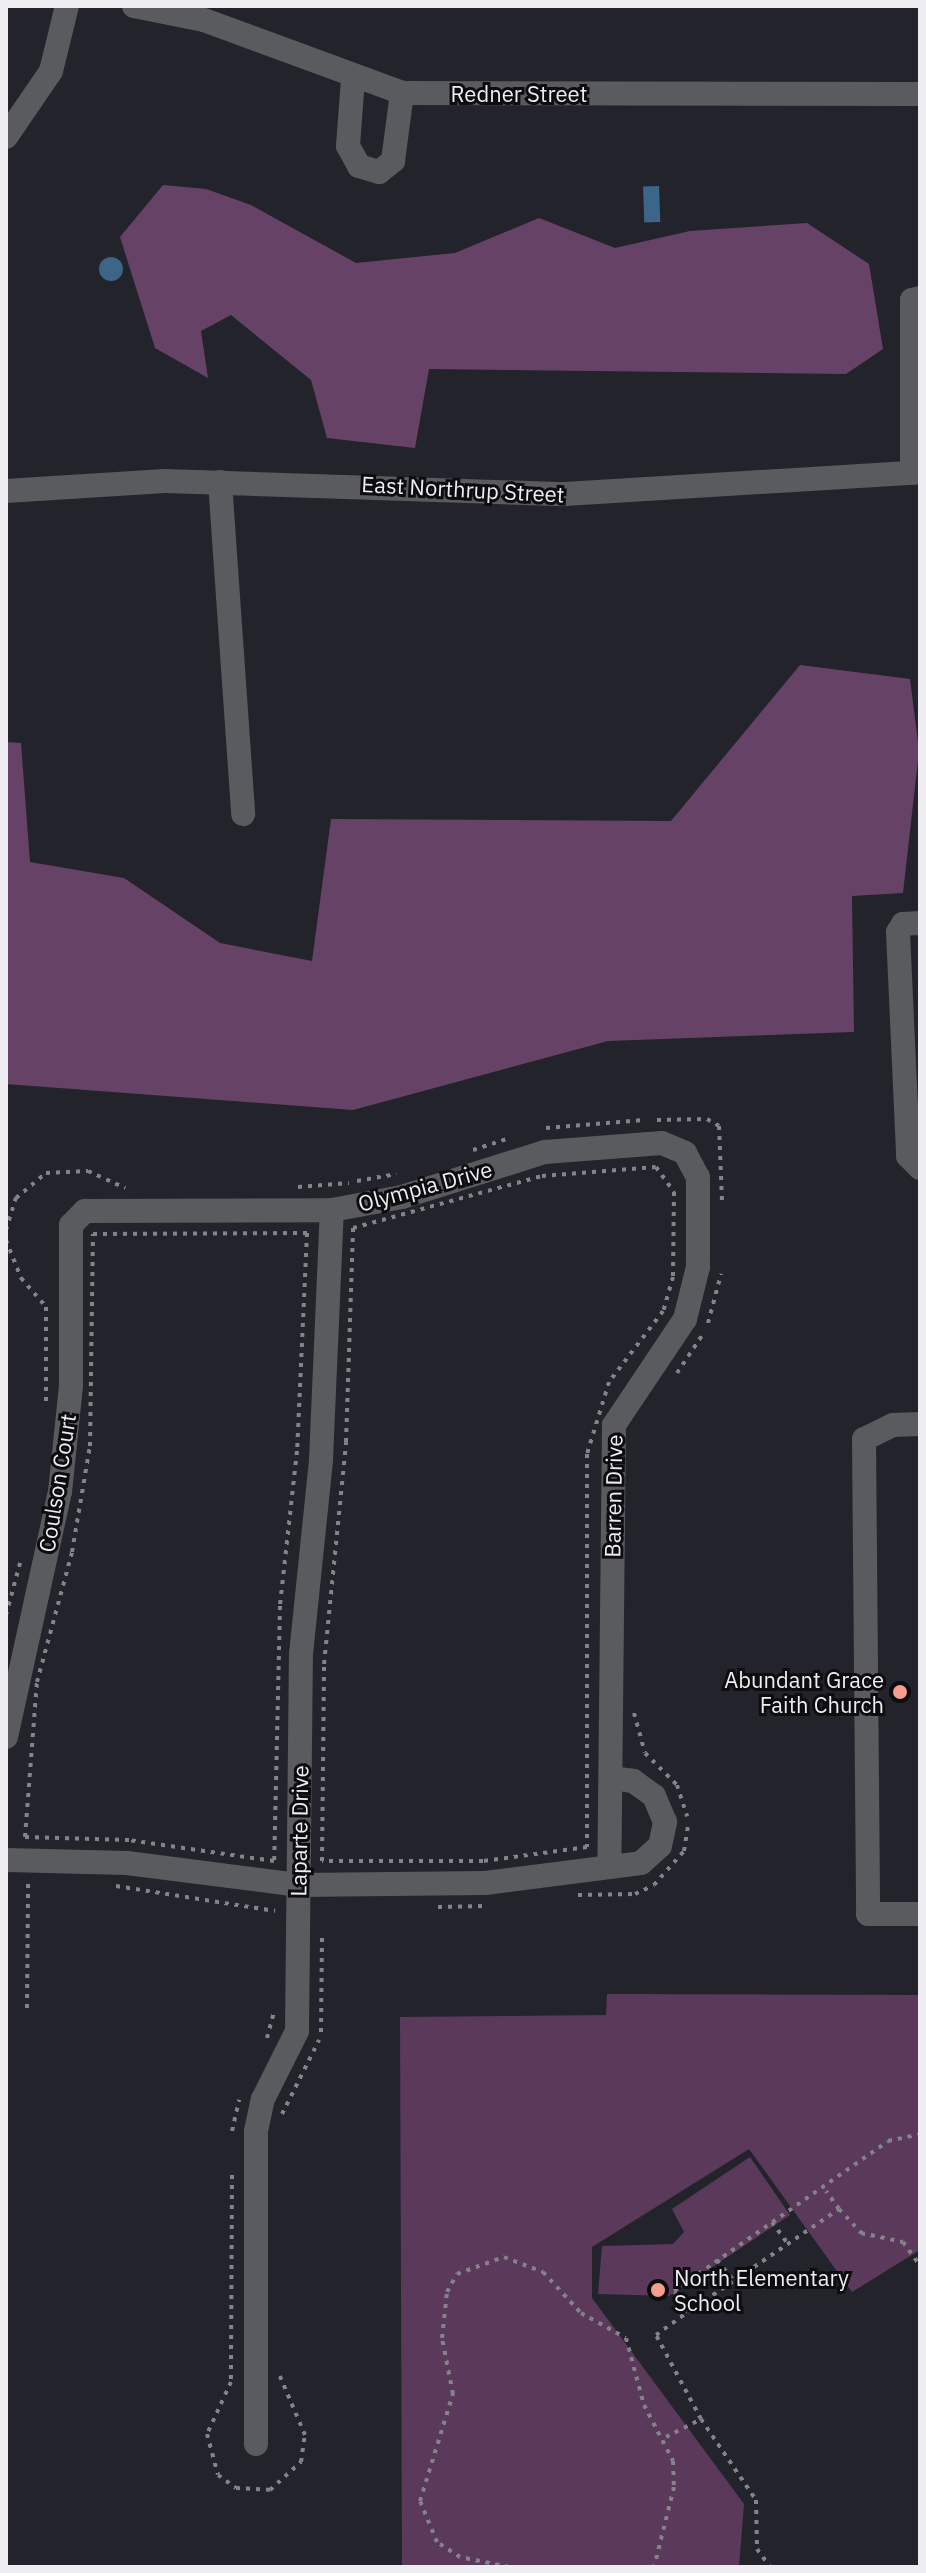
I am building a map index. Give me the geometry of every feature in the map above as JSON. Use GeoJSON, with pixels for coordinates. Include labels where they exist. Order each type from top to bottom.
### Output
{"type":"FeatureCollection","features":[{"type":"Feature","properties":{"kind":"street"},"geometry":{"type":"LineString","coordinates":[[6,137],[51,71],[67,6]]}},
{"type":"Feature","properties":{"kind":"street","name":"Redner Street"},"geometry":{"type":"LineString","coordinates":[[134,6],[204,20],[353,79],[402,93],[920,94]]}},
{"type":"Feature","properties":{"kind":"street"},"geometry":{"type":"LineString","coordinates":[[353,79],[348,146],[359,166],[379,172],[393,161],[402,93]]}},
{"type":"Feature","properties":{"kind":"street"},"geometry":{"type":"LineString","coordinates":[[916,299],[916,472]]}},
{"type":"Feature","properties":{"kind":"street","name":"East Northrup Street"},"geometry":{"type":"LineString","coordinates":[[6,491],[220,482],[565,494],[916,472]]}},
{"type":"Feature","properties":{"kind":"street"},"geometry":{"type":"LineString","coordinates":[[220,482],[243,814]]}},
{"type":"Feature","properties":{"kind":"street"},"geometry":{"type":"LineString","coordinates":[[920,923],[898,932],[908,1156],[920,1168]]}},
{"type":"Feature","properties":{"kind":"street","name":"Olympia Drive"},"geometry":{"type":"LineString","coordinates":[[82,1230],[85,1211],[332,1210],[583,1144],[662,1143],[685,1153]]}},
{"type":"Feature","properties":{"kind":"street","name":"Barren Drive"},"geometry":{"type":"LineString","coordinates":[[609,1867],[611,1449],[624,1401],[675,1338],[693,1295],[698,1177],[685,1153]]}},
{"type":"Feature","properties":{"kind":"street","name":"Laparte Drive"},"geometry":{"type":"LineString","coordinates":[[256,2444],[256,2131],[263,2099],[297,2031],[301,1654],[323,1431],[332,1210]]}},
{"type":"Feature","properties":{"kind":"street","name":"Coulson Court"},"geometry":{"type":"LineString","coordinates":[[6,1737],[60,1492],[82,1230]]}},
{"type":"Feature","properties":{"kind":"street"},"geometry":{"type":"LineString","coordinates":[[920,1424],[893,1425],[864,1439],[868,1914],[920,1914]]}},
{"type":"Feature","properties":{"kind":"street"},"geometry":{"type":"LineString","coordinates":[[6,1860],[127,1863],[298,1885],[485,1883],[641,1863],[660,1846],[665,1822],[654,1796],[633,1781],[611,1778]]}},
{"type":"Feature","properties":{"kind":"path"},"geometry":{"type":"LineString","coordinates":[[537,1131],[707,1119],[723,1140],[722,1211]]}},
{"type":"Feature","properties":{"kind":"path"},"geometry":{"type":"LineString","coordinates":[[469,1151],[510,1138]]}},
{"type":"Feature","properties":{"kind":"path"},"geometry":{"type":"LineString","coordinates":[[656,1167],[674,1192],[673,1277],[663,1311],[609,1382],[587,1454],[587,1847],[483,1861],[322,1861],[324,1664],[346,1442],[353,1228],[588,1168],[656,1167]]}},
{"type":"Feature","properties":{"kind":"path"},"geometry":{"type":"LineString","coordinates":[[6,1230],[16,1198],[46,1173],[88,1171],[112,1185],[139,1188]]}},
{"type":"Feature","properties":{"kind":"path"},"geometry":{"type":"LineString","coordinates":[[291,1188],[403,1173]]}},
{"type":"Feature","properties":{"kind":"path"},"geometry":{"type":"LineString","coordinates":[[82,1230],[307,1233],[297,1451],[280,1606],[274,1861],[129,1840],[25,1837],[37,1682],[72,1552],[90,1446],[82,1230]]}},
{"type":"Feature","properties":{"kind":"path"},"geometry":{"type":"LineString","coordinates":[[6,1240],[21,1278],[46,1307],[46,1407]]}},
{"type":"Feature","properties":{"kind":"path"},"geometry":{"type":"LineString","coordinates":[[671,1380],[695,1352],[721,1270]]}},
{"type":"Feature","properties":{"kind":"path"},"geometry":{"type":"LineString","coordinates":[[6,1615],[22,1554]]}},
{"type":"Feature","properties":{"kind":"path"},"geometry":{"type":"LineString","coordinates":[[572,1895],[635,1894],[673,1870],[684,1851],[687,1808],[645,1753],[634,1709]]}},
{"type":"Feature","properties":{"kind":"path"},"geometry":{"type":"LineString","coordinates":[[27,2008],[26,1884],[41,1884]]}},
{"type":"Feature","properties":{"kind":"path"},"geometry":{"type":"LineString","coordinates":[[105,1885],[275,1909],[275,1924]]}},
{"type":"Feature","properties":{"kind":"path"},"geometry":{"type":"LineString","coordinates":[[432,1907],[495,1905]]}},
{"type":"Feature","properties":{"kind":"path"},"geometry":{"type":"LineString","coordinates":[[279,2120],[320,2036],[322,1924]]}},
{"type":"Feature","properties":{"kind":"path"},"geometry":{"type":"LineString","coordinates":[[265,2044],[275,2004]]}},
{"type":"Feature","properties":{"kind":"path"},"geometry":{"type":"LineString","coordinates":[[232,2141],[242,2094]]}},
{"type":"Feature","properties":{"kind":"path"},"geometry":{"type":"LineString","coordinates":[[688,2312],[674,2291],[772,2222],[826,2191],[888,2141],[920,2134]]}},
{"type":"Feature","properties":{"kind":"path"},"geometry":{"type":"LineString","coordinates":[[232,2171],[231,2382],[207,2434],[218,2475],[236,2488],[270,2490],[301,2462],[305,2435],[278,2370]]}},
{"type":"Feature","properties":{"kind":"path"},"geometry":{"type":"LineString","coordinates":[[826,2191],[861,2233],[903,2242],[920,2265]]}},
{"type":"Feature","properties":{"kind":"path"},"geometry":{"type":"LineString","coordinates":[[770,2567],[757,2549],[756,2500],[701,2419],[656,2335],[839,2209]]}},
{"type":"Feature","properties":{"kind":"path"},"geometry":{"type":"LineString","coordinates":[[772,2222],[788,2244]]}},
{"type":"Feature","properties":{"kind":"path"},"geometry":{"type":"LineString","coordinates":[[509,2567],[460,2557],[424,2525],[420,2501],[453,2394],[441,2315],[457,2274],[504,2257],[543,2272],[581,2313],[626,2338],[644,2405],[666,2437],[674,2487],[654,2567]]}},
{"type":"Feature","properties":{"kind":"path"},"geometry":{"type":"LineString","coordinates":[[717,2260],[733,2281]]}},
{"type":"Feature","properties":{"kind":"path"},"geometry":{"type":"LineString","coordinates":[[666,2437],[701,2419]]}},
{"type":"Feature","properties":{"kind":"path"},"geometry":{"type":"LineString","coordinates":[[842,2567],[883,2567]]}},
{"type":"Feature","properties":{"kind":"shaded area"},"geometry":{"type":"Polygon","coordinates":[[[163,185],[206,189],[251,205],[356,263],[455,253],[539,218],[615,248],[690,231],[807,223],[869,264],[883,349],[846,374],[429,369],[415,448],[327,438],[311,380],[231,315],[201,331],[208,378],[155,348],[120,237],[163,185]]]}},
{"type":"Feature","properties":{"kind":"shaded area"},"geometry":{"type":"Polygon","coordinates":[[[800,665],[910,679],[919,751],[903,893],[852,896],[854,1032],[608,1041],[353,1110],[6,1084],[6,742],[21,743],[30,862],[124,878],[220,943],[312,961],[331,819],[671,821],[800,665]]]}},
{"type":"Feature","properties":{"kind":"shaded area","name":"North Elementary School"},"geometry":{"type":"Polygon","coordinates":[[[607,1994],[920,1995],[920,2250],[852,2292],[749,2149],[592,2247],[592,2298],[744,2504],[739,2567],[402,2567],[400,2017],[606,2015],[607,1994]]]}},
{"type":"Feature","properties":{"kind":"shaded area"},"geometry":{"type":"Polygon","coordinates":[[[750,2157],[790,2215],[669,2296],[598,2294],[602,2246],[673,2244],[684,2232],[672,2209],[750,2157]]]}},
{"type":"Feature","properties":{"kind":"water"},"geometry":{"type":"Polygon","coordinates":[[[659,186],[660,222],[644,223],[643,187],[659,186]]]}},
{"type":"Feature","properties":{"kind":"water"},"geometry":{"type":"Polygon","coordinates":[[[111,257],[120,260],[123,269],[120,278],[111,281],[102,278],[99,269],[102,260],[111,257]]]}},
{"type":"Feature","properties":{"kind":"place","name":"Abundant Grace Faith Church"},"geometry":{"type":"Point","coordinates":[900,1692]}},
{"type":"Feature","properties":{"kind":"place","name":"North Elementary School"},"geometry":{"type":"Point","coordinates":[658,2290]}}]}
